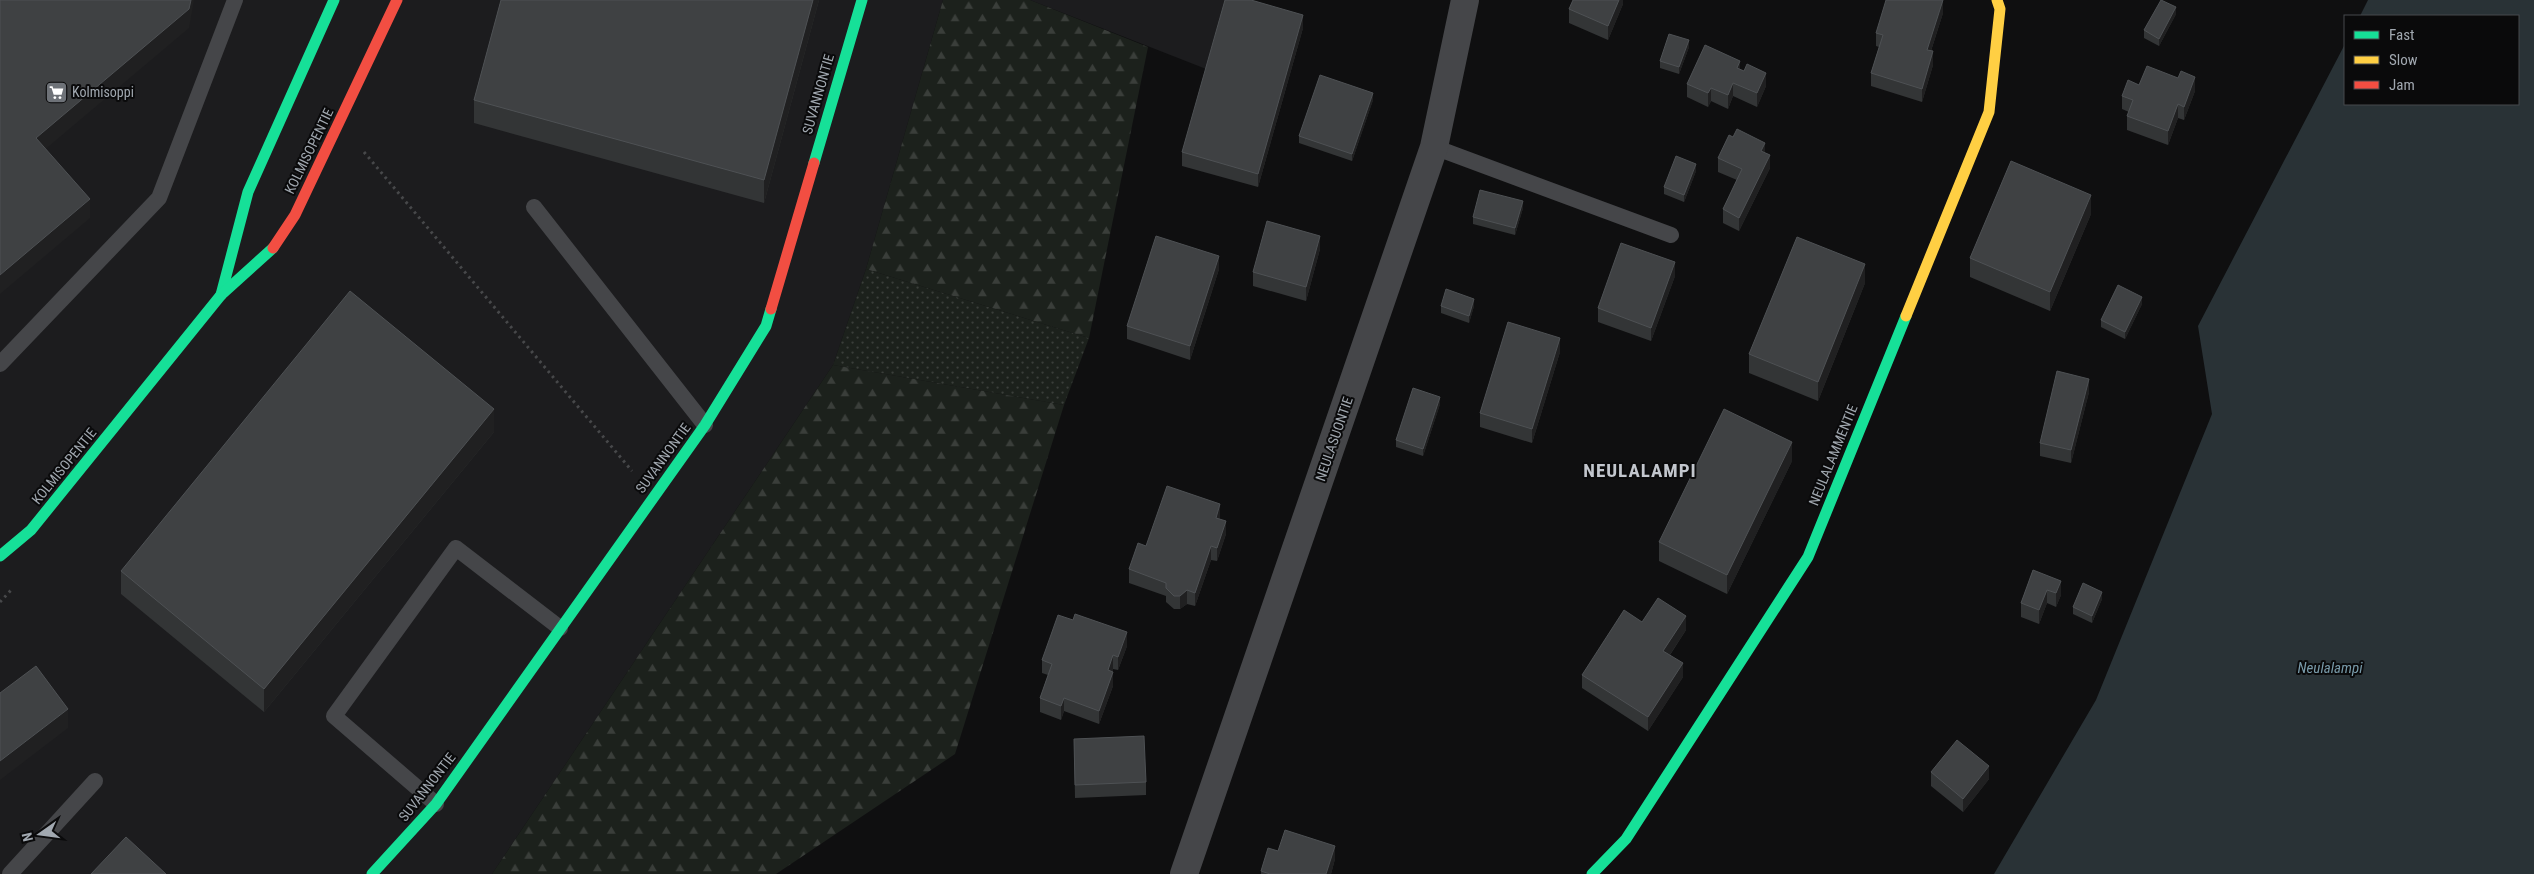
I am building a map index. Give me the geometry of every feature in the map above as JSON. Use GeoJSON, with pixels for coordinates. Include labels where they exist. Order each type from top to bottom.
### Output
{"type":"FeatureCollection","features":[{"type":"Feature","properties":{"kind":"street","name":"KOLMISOPENTIE"},"geometry":{"type":"LineString","coordinates":[[221,295],[248,192],[334,0]]}},
{"type":"Feature","properties":{"kind":"street","name":"KOLMISOPENTIE"},"geometry":{"type":"LineString","coordinates":[[0,556],[31,530],[221,295],[276,245],[295,215],[397,0]]}},
{"type":"Feature","properties":{"kind":"street","name":"SUVANNONTIE"},"geometry":{"type":"LineString","coordinates":[[372,874],[436,804],[705,426],[766,326],[862,0]]}},
{"type":"Feature","properties":{"kind":"street","name":"NEULASUONTIE"},"geometry":{"type":"LineString","coordinates":[[1184,874],[1434,147],[1465,0]]}},
{"type":"Feature","properties":{"kind":"street","name":"NEULALAMMENTIE"},"geometry":{"type":"LineString","coordinates":[[1592,874],[1626,840],[1808,557],[1989,112],[2000,9],[1997,0]]}},
{"type":"Feature","properties":{"kind":"lane"},"geometry":{"type":"LineString","coordinates":[[0,364],[159,198],[235,0]]}},
{"type":"Feature","properties":{"kind":"lane"},"geometry":{"type":"LineString","coordinates":[[1434,147],[1670,235]]}},
{"type":"Feature","properties":{"kind":"lane"},"geometry":{"type":"LineString","coordinates":[[534,207],[705,426]]}},
{"type":"Feature","properties":{"kind":"lane"},"geometry":{"type":"LineString","coordinates":[[436,804],[334,716],[456,548],[560,628]]}},
{"type":"Feature","properties":{"kind":"lane"},"geometry":{"type":"LineString","coordinates":[[10,874],[95,781]]}},
{"type":"Feature","properties":{"kind":"path"},"geometry":{"type":"LineString","coordinates":[[359,146],[654,497]]}},
{"type":"Feature","properties":{"kind":"shaded area"},"geometry":{"type":"Polygon","coordinates":[[[0,0],[943,0],[866,269],[833,365],[492,874],[0,874],[0,0]]]}},
{"type":"Feature","properties":{"kind":"shaded area"},"geometry":{"type":"Polygon","coordinates":[[[1030,0],[1248,0],[1224,76],[1030,0]]]}},
{"type":"Feature","properties":{"kind":"green space"},"geometry":{"type":"Polygon","coordinates":[[[943,0],[1030,0],[1148,47],[1089,338],[866,269],[943,0]]]}},
{"type":"Feature","properties":{"kind":"green space"},"geometry":{"type":"Polygon","coordinates":[[[866,269],[1089,338],[1064,405],[833,365],[866,269]]]}},
{"type":"Feature","properties":{"kind":"green space"},"geometry":{"type":"Polygon","coordinates":[[[833,365],[1064,405],[955,754],[776,874],[492,874],[833,365]]]}},
{"type":"Feature","properties":{"kind":"water","name":"Neulalampi"},"geometry":{"type":"Polygon","coordinates":[[[2368,0],[2534,0],[2534,874],[1994,874],[2096,700],[2212,414],[2198,326],[2344,46],[2344,105],[2519,105],[2519,15],[2360,15],[2368,0]]]}},
{"type":"Feature","properties":{"kind":"building","name":"Kolmisoppi"},"geometry":{"type":"Polygon","coordinates":[[[0,0],[191,0],[189,9],[36,138],[90,199],[0,275],[0,0]]]}},
{"type":"Feature","properties":{"kind":"building"},"geometry":{"type":"Polygon","coordinates":[[[501,0],[813,0],[764,180],[474,100],[501,0]]]}},
{"type":"Feature","properties":{"kind":"building"},"geometry":{"type":"Polygon","coordinates":[[[1225,0],[1251,0],[1303,15],[1258,174],[1182,152],[1225,0]]]}},
{"type":"Feature","properties":{"kind":"building"},"geometry":{"type":"Polygon","coordinates":[[[1573,0],[1619,0],[1608,26],[1569,9],[1573,0]]]}},
{"type":"Feature","properties":{"kind":"building"},"geometry":{"type":"Polygon","coordinates":[[[1886,0],[1943,0],[1927,50],[1933,51],[1922,89],[1871,73],[1883,35],[1876,33],[1886,0]]]}},
{"type":"Feature","properties":{"kind":"building"},"geometry":{"type":"Polygon","coordinates":[[[2161,0],[2176,7],[2159,39],[2144,30],[2161,0]]]}},
{"type":"Feature","properties":{"kind":"building"},"geometry":{"type":"Polygon","coordinates":[[[1669,34],[1689,40],[1679,67],[1660,61],[1669,34]]]}},
{"type":"Feature","properties":{"kind":"building"},"geometry":{"type":"Polygon","coordinates":[[[1705,45],[1740,61],[1737,68],[1744,71],[1747,64],[1766,73],[1757,93],[1733,83],[1728,95],[1711,88],[1708,93],[1687,84],[1705,45]]]}},
{"type":"Feature","properties":{"kind":"building"},"geometry":{"type":"Polygon","coordinates":[[[2147,66],[2178,78],[2181,71],[2195,77],[2184,107],[2178,104],[2168,131],[2127,116],[2133,100],[2122,96],[2128,80],[2139,85],[2147,66]]]}},
{"type":"Feature","properties":{"kind":"building"},"geometry":{"type":"Polygon","coordinates":[[[1320,75],[1373,93],[1352,154],[1299,136],[1320,75]]]}},
{"type":"Feature","properties":{"kind":"building"},"geometry":{"type":"Polygon","coordinates":[[[1737,129],[1765,143],[1761,151],[1770,155],[1739,218],[1723,209],[1742,169],[1718,158],[1729,135],[1733,137],[1737,129]]]}},
{"type":"Feature","properties":{"kind":"building"},"geometry":{"type":"Polygon","coordinates":[[[1676,156],[1696,164],[1684,195],[1664,187],[1676,156]]]}},
{"type":"Feature","properties":{"kind":"building"},"geometry":{"type":"Polygon","coordinates":[[[2011,161],[2091,195],[2050,292],[1970,258],[2011,161]]]}},
{"type":"Feature","properties":{"kind":"building"},"geometry":{"type":"Polygon","coordinates":[[[1480,190],[1523,201],[1515,228],[1473,217],[1480,190]]]}},
{"type":"Feature","properties":{"kind":"building"},"geometry":{"type":"Polygon","coordinates":[[[1267,221],[1320,236],[1306,287],[1253,272],[1267,221]]]}},
{"type":"Feature","properties":{"kind":"building"},"geometry":{"type":"Polygon","coordinates":[[[1156,236],[1219,256],[1190,346],[1127,326],[1156,236]]]}},
{"type":"Feature","properties":{"kind":"building"},"geometry":{"type":"Polygon","coordinates":[[[1797,237],[1865,264],[1818,382],[1749,354],[1797,237]]]}},
{"type":"Feature","properties":{"kind":"building"},"geometry":{"type":"Polygon","coordinates":[[[1621,243],[1675,262],[1651,328],[1598,308],[1621,243]]]}},
{"type":"Feature","properties":{"kind":"building"},"geometry":{"type":"Polygon","coordinates":[[[2118,285],[2142,297],[2125,332],[2101,320],[2118,285]]]}},
{"type":"Feature","properties":{"kind":"building"},"geometry":{"type":"Polygon","coordinates":[[[1446,289],[1474,299],[1469,316],[1441,306],[1446,289]]]}},
{"type":"Feature","properties":{"kind":"building"},"geometry":{"type":"Polygon","coordinates":[[[350,291],[494,409],[264,689],[121,571],[350,291]]]}},
{"type":"Feature","properties":{"kind":"building"},"geometry":{"type":"Polygon","coordinates":[[[1508,322],[1560,338],[1532,429],[1480,413],[1508,322]]]}},
{"type":"Feature","properties":{"kind":"building"},"geometry":{"type":"Polygon","coordinates":[[[2057,371],[2089,379],[2071,450],[2040,443],[2057,371]]]}},
{"type":"Feature","properties":{"kind":"building"},"geometry":{"type":"Polygon","coordinates":[[[1413,388],[1440,397],[1423,449],[1396,440],[1413,388]]]}},
{"type":"Feature","properties":{"kind":"building"},"geometry":{"type":"Polygon","coordinates":[[[1724,409],[1792,442],[1727,575],[1659,542],[1724,409]]]}},
{"type":"Feature","properties":{"kind":"building"},"geometry":{"type":"Polygon","coordinates":[[[1167,486],[1220,504],[1216,518],[1226,521],[1217,548],[1211,546],[1195,593],[1187,590],[1180,596],[1174,596],[1166,588],[1166,583],[1129,569],[1138,543],[1146,546],[1167,486]]]}},
{"type":"Feature","properties":{"kind":"building"},"geometry":{"type":"Polygon","coordinates":[[[2033,570],[2061,581],[2056,593],[2047,590],[2039,610],[2021,603],[2033,570]]]}},
{"type":"Feature","properties":{"kind":"building"},"geometry":{"type":"Polygon","coordinates":[[[2083,583],[2102,592],[2092,616],[2073,607],[2083,583]]]}},
{"type":"Feature","properties":{"kind":"building"},"geometry":{"type":"Polygon","coordinates":[[[1658,598],[1686,616],[1663,651],[1683,663],[1648,717],[1582,675],[1624,610],[1642,622],[1658,598]]]}},
{"type":"Feature","properties":{"kind":"building"},"geometry":{"type":"Polygon","coordinates":[[[1075,614],[1127,632],[1118,657],[1113,655],[1108,670],[1113,672],[1099,711],[1064,698],[1061,706],[1040,698],[1052,664],[1042,660],[1058,615],[1073,620],[1075,614]]]}},
{"type":"Feature","properties":{"kind":"building"},"geometry":{"type":"Polygon","coordinates":[[[36,666],[68,709],[0,761],[0,693],[36,666]]]}},
{"type":"Feature","properties":{"kind":"building"},"geometry":{"type":"Polygon","coordinates":[[[1144,736],[1146,782],[1075,785],[1074,739],[1144,736]]]}},
{"type":"Feature","properties":{"kind":"building"},"geometry":{"type":"Polygon","coordinates":[[[1957,740],[1989,766],[1963,799],[1931,772],[1957,740]]]}},
{"type":"Feature","properties":{"kind":"building"},"geometry":{"type":"Polygon","coordinates":[[[1285,830],[1335,846],[1326,874],[1270,874],[1261,871],[1268,848],[1278,851],[1285,830]]]}},
{"type":"Feature","properties":{"kind":"building"},"geometry":{"type":"Polygon","coordinates":[[[126,837],[166,874],[91,874],[126,837]]]}},
{"type":"Feature","properties":{"kind":"traffic: fast"},"geometry":{"type":"LineString","coordinates":[[221,295],[248,192],[334,0]]}},
{"type":"Feature","properties":{"kind":"traffic: fast"},"geometry":{"type":"LineString","coordinates":[[814,163],[862,0]]}},
{"type":"Feature","properties":{"kind":"traffic: fast"},"geometry":{"type":"LineString","coordinates":[[0,556],[31,530],[221,295],[273,248]]}},
{"type":"Feature","properties":{"kind":"traffic: fast"},"geometry":{"type":"LineString","coordinates":[[372,874],[436,804],[705,425],[766,326],[771,309]]}},
{"type":"Feature","properties":{"kind":"traffic: fast"},"geometry":{"type":"LineString","coordinates":[[1592,874],[1626,839],[1808,557],[1906,316]]}},
{"type":"Feature","properties":{"kind":"traffic: slow"},"geometry":{"type":"LineString","coordinates":[[1906,316],[1989,112],[2000,9],[1997,0]]}},
{"type":"Feature","properties":{"kind":"traffic: jam"},"geometry":{"type":"LineString","coordinates":[[273,248],[295,215],[397,0]]}},
{"type":"Feature","properties":{"kind":"traffic: jam"},"geometry":{"type":"LineString","coordinates":[[771,309],[814,163]]}},
{"type":"Feature","properties":{"kind":"place","name":"Kolmisoppi"},"geometry":{"type":"Point","coordinates":[56,92]}},
{"type":"Feature","properties":{"kind":"district","name":"NEULALAMPI"},"geometry":{"type":"Point","coordinates":[1640,470]}}]}
